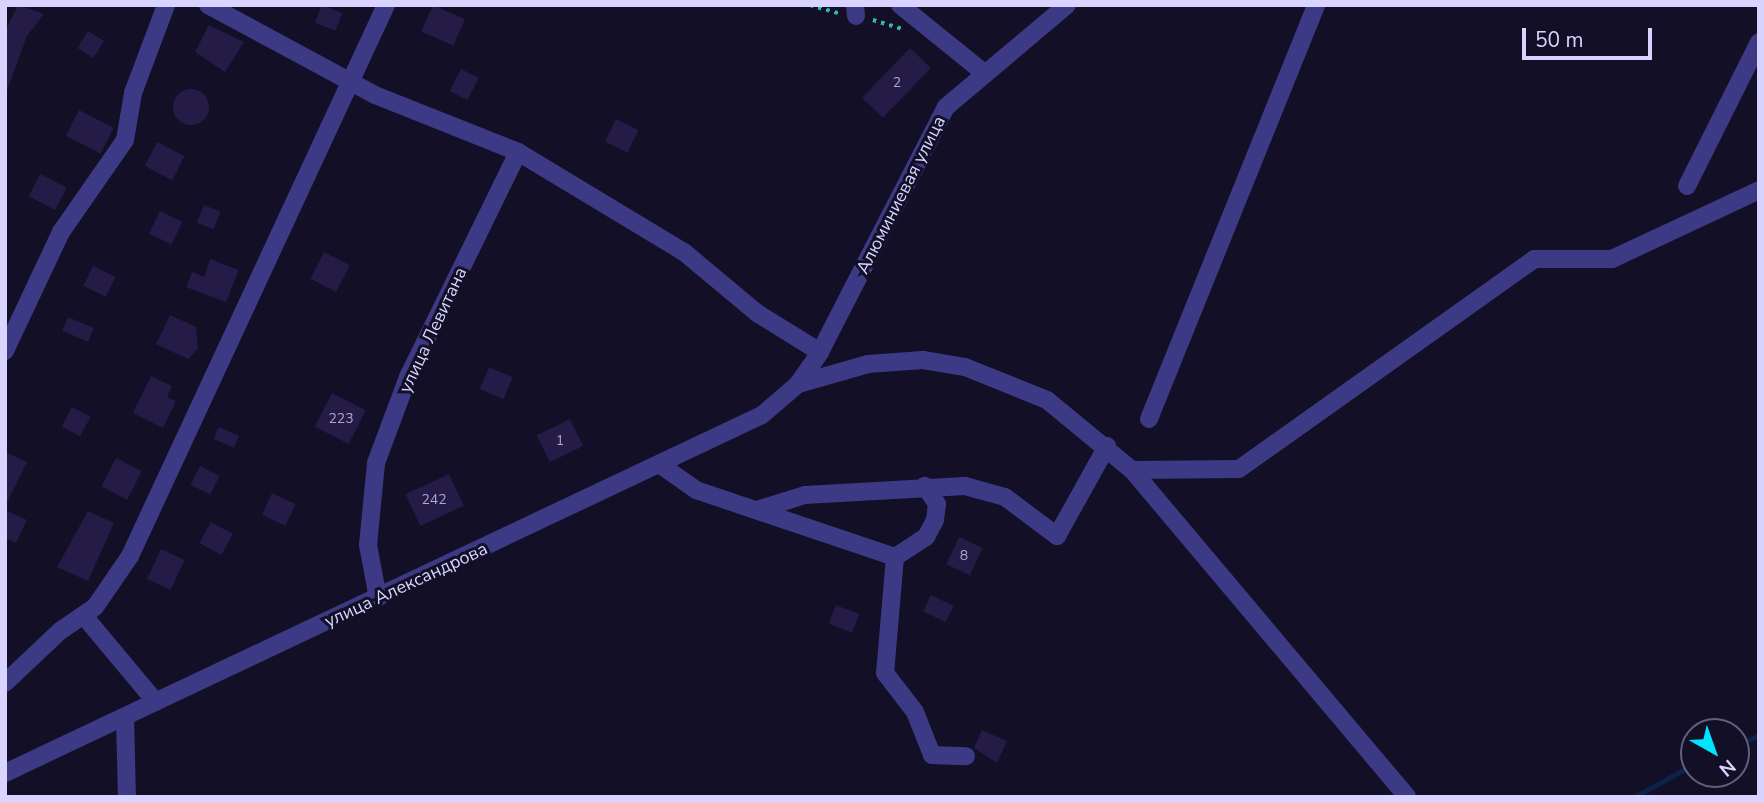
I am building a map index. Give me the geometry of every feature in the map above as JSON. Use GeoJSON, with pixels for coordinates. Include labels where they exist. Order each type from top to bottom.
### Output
{"type":"FeatureCollection","features":[{"type":"Feature","properties":{"kind":"street"},"geometry":{"type":"LineString","coordinates":[[5,351],[61,232],[125,139],[133,93],[166,5]]}},
{"type":"Feature","properties":{"kind":"street"},"geometry":{"type":"LineString","coordinates":[[208,5],[349,81],[518,152],[684,252],[757,313],[820,352]]}},
{"type":"Feature","properties":{"kind":"street"},"geometry":{"type":"LineString","coordinates":[[5,683],[14,669],[84,616],[130,556],[386,5]]}},
{"type":"Feature","properties":{"kind":"street"},"geometry":{"type":"LineString","coordinates":[[900,5],[982,72]]}},
{"type":"Feature","properties":{"kind":"street","name":"Алюминиевая улица"},"geometry":{"type":"LineString","coordinates":[[798,384],[820,352],[928,134],[982,72],[1067,5]]}},
{"type":"Feature","properties":{"kind":"street"},"geometry":{"type":"LineString","coordinates":[[1149,419],[1316,5]]}},
{"type":"Feature","properties":{"kind":"street"},"geometry":{"type":"LineString","coordinates":[[1687,186],[1759,42]]}},
{"type":"Feature","properties":{"kind":"street","name":"улица Левитана"},"geometry":{"type":"LineString","coordinates":[[378,598],[368,545],[376,463],[408,377],[518,152]]}},
{"type":"Feature","properties":{"kind":"street"},"geometry":{"type":"LineString","coordinates":[[1132,470],[1239,468],[1534,259],[1612,260],[1759,190]]}},
{"type":"Feature","properties":{"kind":"street"},"geometry":{"type":"LineString","coordinates":[[798,384],[878,363],[923,360],[965,367],[1047,400],[1107,446],[1132,470],[1407,797]]}},
{"type":"Feature","properties":{"kind":"street","name":"улица Александрова"},"geometry":{"type":"LineString","coordinates":[[5,773],[737,430],[798,384]]}},
{"type":"Feature","properties":{"kind":"street"},"geometry":{"type":"LineString","coordinates":[[760,509],[805,495],[925,486],[993,491],[1057,536],[1107,446]]}},
{"type":"Feature","properties":{"kind":"street"},"geometry":{"type":"LineString","coordinates":[[662,466],[696,490],[760,509],[895,557]]}},
{"type":"Feature","properties":{"kind":"street"},"geometry":{"type":"LineString","coordinates":[[895,557],[926,537],[934,520],[937,504],[925,486]]}},
{"type":"Feature","properties":{"kind":"street"},"geometry":{"type":"LineString","coordinates":[[895,557],[885,673],[915,712],[932,755],[966,756]]}},
{"type":"Feature","properties":{"kind":"street"},"geometry":{"type":"LineString","coordinates":[[84,616],[156,702]]}},
{"type":"Feature","properties":{"kind":"street"},"geometry":{"type":"LineString","coordinates":[[125,717],[127,797]]}},
{"type":"Feature","properties":{"kind":"path"},"geometry":{"type":"LineString","coordinates":[[810,5],[856,10],[915,33]]}},
{"type":"Feature","properties":{"kind":"building"},"geometry":{"type":"Polygon","coordinates":[[[18,5],[44,14],[27,36],[5,96],[5,31],[18,5]]]}},
{"type":"Feature","properties":{"kind":"building"},"geometry":{"type":"Polygon","coordinates":[[[322,5],[342,13],[335,31],[315,23],[322,5]]]}},
{"type":"Feature","properties":{"kind":"building"},"geometry":{"type":"Polygon","coordinates":[[[433,5],[465,19],[453,46],[421,31],[433,5]]]}},
{"type":"Feature","properties":{"kind":"building"},"geometry":{"type":"Polygon","coordinates":[[[209,25],[244,42],[225,72],[195,52],[209,25]]]}},
{"type":"Feature","properties":{"kind":"building"},"geometry":{"type":"Polygon","coordinates":[[[88,31],[104,41],[94,58],[77,48],[88,31]]]}},
{"type":"Feature","properties":{"kind":"building"},"geometry":{"type":"Polygon","coordinates":[[[910,48],[931,68],[883,118],[862,98],[910,48]]]}},
{"type":"Feature","properties":{"kind":"building"},"geometry":{"type":"Polygon","coordinates":[[[461,69],[479,78],[467,100],[450,91],[461,69]]]}},
{"type":"Feature","properties":{"kind":"building"},"geometry":{"type":"Polygon","coordinates":[[[191,89],[204,94],[209,107],[204,120],[191,125],[178,120],[173,107],[178,94],[191,89]]]}},
{"type":"Feature","properties":{"kind":"building"},"geometry":{"type":"Polygon","coordinates":[[[79,110],[114,128],[101,154],[66,136],[79,110]]]}},
{"type":"Feature","properties":{"kind":"building"},"geometry":{"type":"Polygon","coordinates":[[[616,119],[638,130],[628,152],[605,141],[616,119]]]}},
{"type":"Feature","properties":{"kind":"building"},"geometry":{"type":"Polygon","coordinates":[[[157,142],[185,156],[172,180],[145,166],[157,142]]]}},
{"type":"Feature","properties":{"kind":"building"},"geometry":{"type":"Polygon","coordinates":[[[40,174],[67,188],[55,210],[29,196],[40,174]]]}},
{"type":"Feature","properties":{"kind":"building"},"geometry":{"type":"Polygon","coordinates":[[[204,205],[221,212],[214,229],[197,223],[204,205]]]}},
{"type":"Feature","properties":{"kind":"building"},"geometry":{"type":"Polygon","coordinates":[[[160,211],[182,222],[172,244],[149,233],[160,211]]]}},
{"type":"Feature","properties":{"kind":"building"},"geometry":{"type":"Polygon","coordinates":[[[324,252],[350,265],[336,292],[310,279],[324,252]]]}},
{"type":"Feature","properties":{"kind":"building"},"geometry":{"type":"Polygon","coordinates":[[[210,259],[239,270],[226,302],[186,287],[192,272],[204,277],[210,259]]]}},
{"type":"Feature","properties":{"kind":"building"},"geometry":{"type":"Polygon","coordinates":[[[93,266],[115,277],[106,297],[83,286],[93,266]]]}},
{"type":"Feature","properties":{"kind":"building"},"geometry":{"type":"Polygon","coordinates":[[[170,315],[196,327],[198,349],[188,359],[156,344],[170,315]]]}},
{"type":"Feature","properties":{"kind":"building"},"geometry":{"type":"Polygon","coordinates":[[[68,317],[94,328],[88,342],[62,331],[68,317]]]}},
{"type":"Feature","properties":{"kind":"building"},"geometry":{"type":"Polygon","coordinates":[[[489,367],[513,377],[504,399],[480,389],[489,367]]]}},
{"type":"Feature","properties":{"kind":"building"},"geometry":{"type":"Polygon","coordinates":[[[151,376],[172,386],[167,397],[176,401],[163,428],[133,413],[151,376]]]}},
{"type":"Feature","properties":{"kind":"building"},"geometry":{"type":"Polygon","coordinates":[[[332,393],[366,410],[349,444],[315,427],[332,393]]]}},
{"type":"Feature","properties":{"kind":"building"},"geometry":{"type":"Polygon","coordinates":[[[72,407],[91,417],[80,436],[62,426],[72,407]]]}},
{"type":"Feature","properties":{"kind":"building"},"geometry":{"type":"Polygon","coordinates":[[[570,419],[583,446],[550,462],[537,435],[570,419]]]}},
{"type":"Feature","properties":{"kind":"building"},"geometry":{"type":"Polygon","coordinates":[[[219,427],[239,436],[234,448],[214,439],[219,427]]]}},
{"type":"Feature","properties":{"kind":"building"},"geometry":{"type":"Polygon","coordinates":[[[5,452],[27,462],[5,507],[5,452]]]}},
{"type":"Feature","properties":{"kind":"building"},"geometry":{"type":"Polygon","coordinates":[[[116,458],[142,471],[127,500],[101,487],[116,458]]]}},
{"type":"Feature","properties":{"kind":"building"},"geometry":{"type":"Polygon","coordinates":[[[200,466],[220,476],[210,495],[190,485],[200,466]]]}},
{"type":"Feature","properties":{"kind":"building"},"geometry":{"type":"Polygon","coordinates":[[[449,474],[464,506],[420,526],[405,494],[449,474]]]}},
{"type":"Feature","properties":{"kind":"building"},"geometry":{"type":"Polygon","coordinates":[[[272,493],[296,504],[285,526],[262,515],[272,493]]]}},
{"type":"Feature","properties":{"kind":"building"},"geometry":{"type":"Polygon","coordinates":[[[5,510],[27,520],[16,543],[5,538],[5,510]]]}},
{"type":"Feature","properties":{"kind":"building"},"geometry":{"type":"Polygon","coordinates":[[[88,511],[114,523],[88,581],[57,567],[88,511]]]}},
{"type":"Feature","properties":{"kind":"building"},"geometry":{"type":"Polygon","coordinates":[[[211,522],[233,534],[221,555],[199,543],[211,522]]]}},
{"type":"Feature","properties":{"kind":"building"},"geometry":{"type":"Polygon","coordinates":[[[959,537],[983,548],[970,575],[946,564],[959,537]]]}},
{"type":"Feature","properties":{"kind":"building"},"geometry":{"type":"Polygon","coordinates":[[[161,549],[185,560],[171,590],[147,579],[161,549]]]}},
{"type":"Feature","properties":{"kind":"building"},"geometry":{"type":"Polygon","coordinates":[[[931,595],[953,606],[946,622],[923,611],[931,595]]]}},
{"type":"Feature","properties":{"kind":"building"},"geometry":{"type":"Polygon","coordinates":[[[836,605],[859,614],[852,633],[829,624],[836,605]]]}},
{"type":"Feature","properties":{"kind":"building"},"geometry":{"type":"Polygon","coordinates":[[[982,730],[1007,741],[997,763],[974,748],[982,730]]]}},
{"type":"Feature","properties":{"kind":"waterway"},"geometry":{"type":"LineString","coordinates":[[1750,739],[1759,735]]}},
{"type":"Feature","properties":{"kind":"waterway"},"geometry":{"type":"LineString","coordinates":[[1634,797],[1680,772]]}}]}
